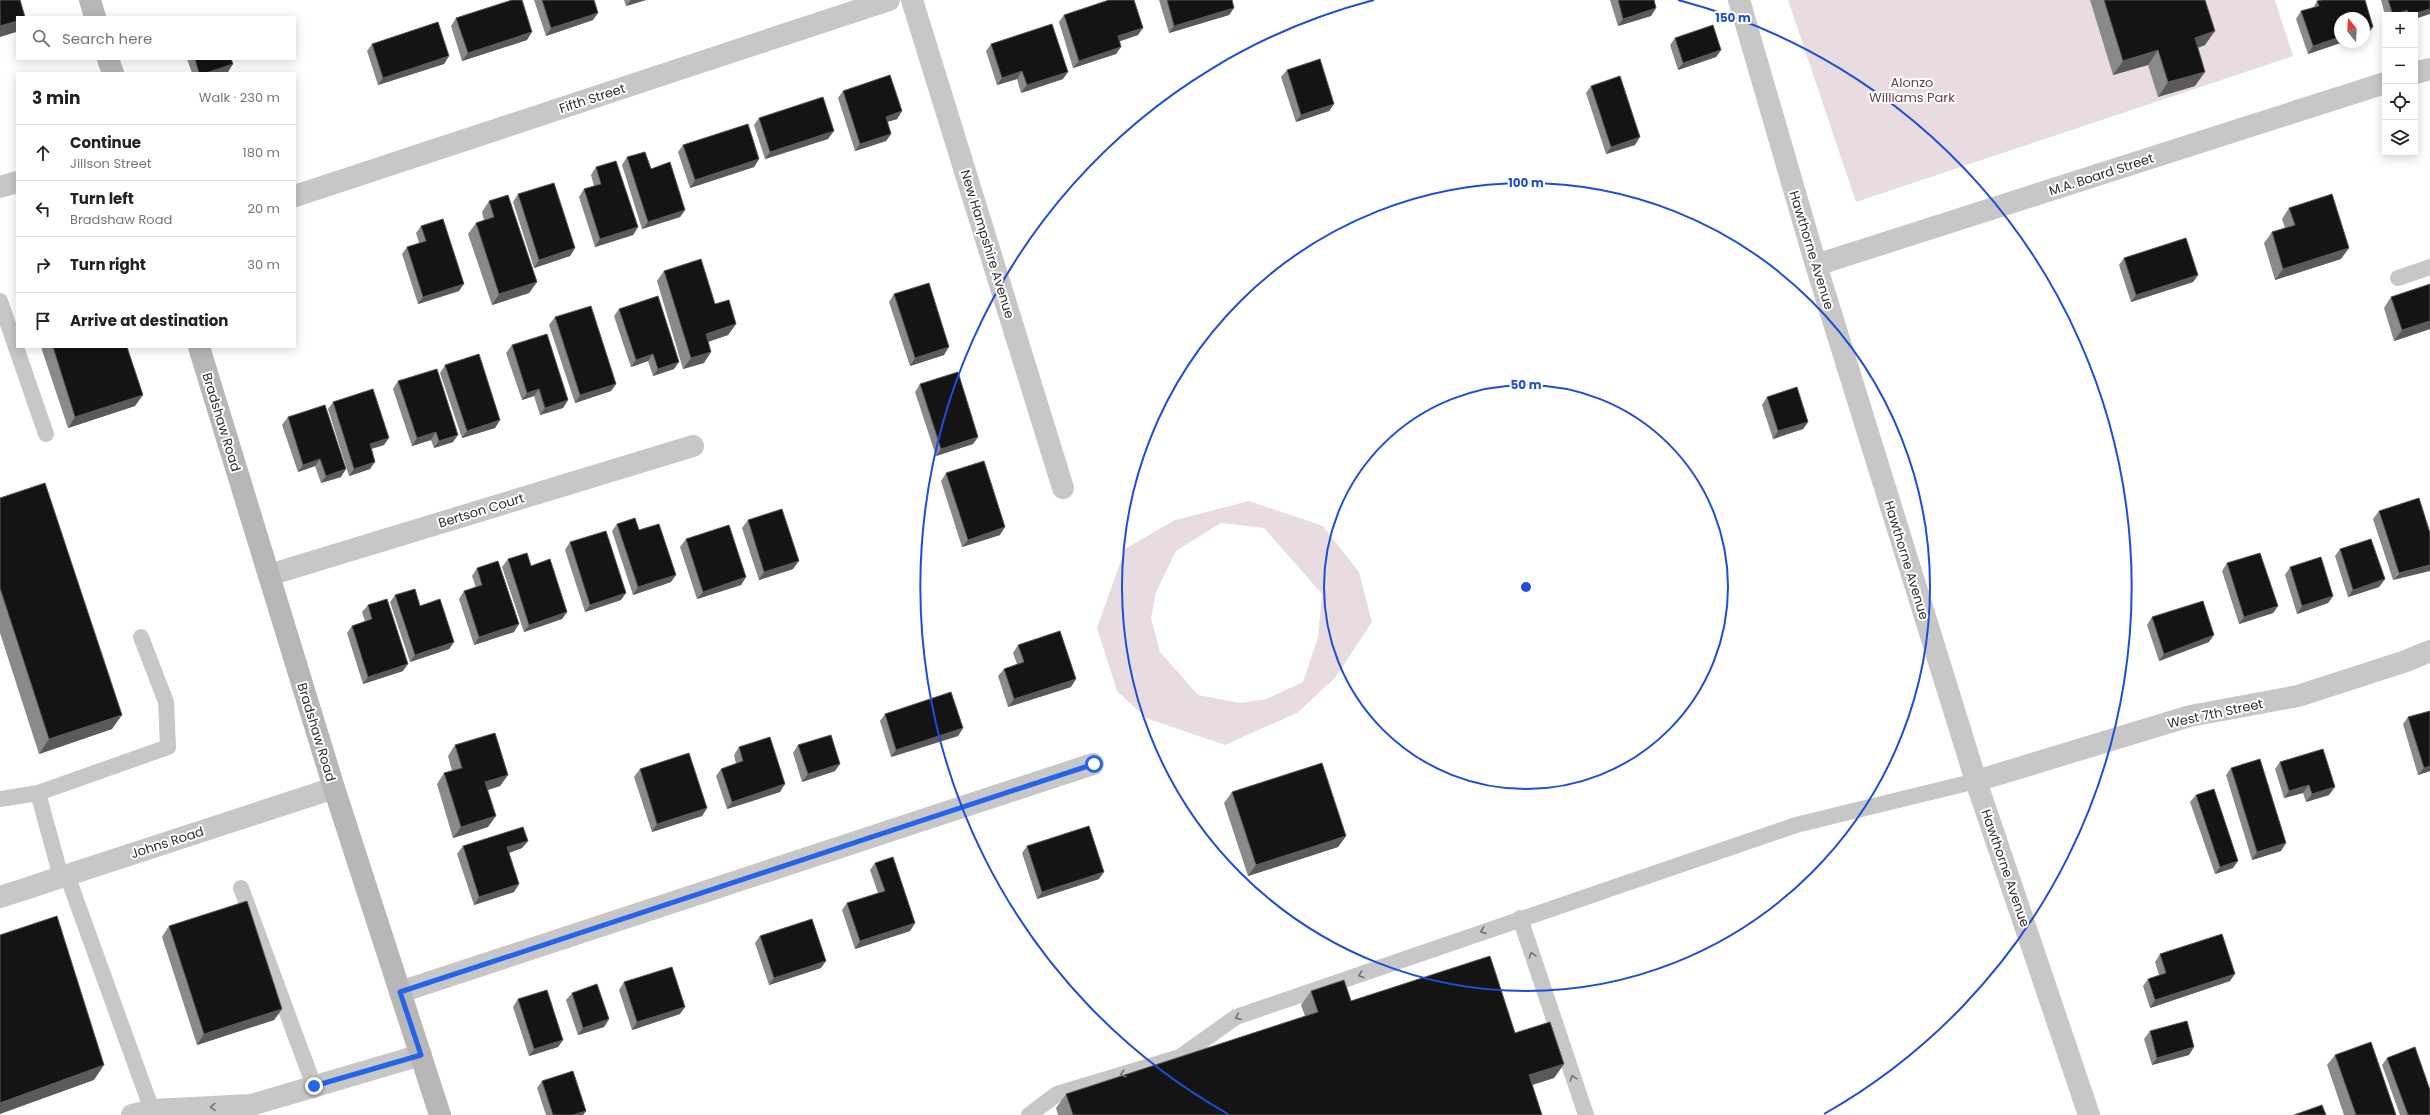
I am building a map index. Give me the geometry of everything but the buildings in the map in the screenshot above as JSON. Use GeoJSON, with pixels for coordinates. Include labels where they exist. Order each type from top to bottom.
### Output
{"type":"FeatureCollection","features":[{"type":"Feature","properties":{"kind":"street"},"geometry":{"type":"LineString","coordinates":[[90,0],[95,16]]}},
{"type":"Feature","properties":{"kind":"street","name":"Fifth Street"},"geometry":{"type":"LineString","coordinates":[[296,196],[889,0]]}},
{"type":"Feature","properties":{"kind":"street","name":"New Hampshire Avenue"},"geometry":{"type":"LineString","coordinates":[[912,0],[1063,488]]}},
{"type":"Feature","properties":{"kind":"street","name":"Hawthorne Avenue"},"geometry":{"type":"LineString","coordinates":[[1739,0],[1816,265],[1976,781],[2089,1115]]}},
{"type":"Feature","properties":{"kind":"street"},"geometry":{"type":"LineString","coordinates":[[108,60],[113,72]]}},
{"type":"Feature","properties":{"kind":"street"},"geometry":{"type":"LineString","coordinates":[[2418,72],[2430,69]]}},
{"type":"Feature","properties":{"kind":"street","name":"M.A. Board Street"},"geometry":{"type":"LineString","coordinates":[[1816,265],[2382,84]]}},
{"type":"Feature","properties":{"kind":"street"},"geometry":{"type":"LineString","coordinates":[[0,187],[16,182]]}},
{"type":"Feature","properties":{"kind":"street","name":"Bradshaw Road"},"geometry":{"type":"LineString","coordinates":[[199,348],[334,788],[440,1115]]}},
{"type":"Feature","properties":{"kind":"street","name":"Bertson Court"},"geometry":{"type":"LineString","coordinates":[[270,575],[693,446]]}},
{"type":"Feature","properties":{"kind":"street","name":"West 7th Street"},"geometry":{"type":"LineString","coordinates":[[1976,781],[2190,716],[2298,696],[2406,661],[2430,651]]}},
{"type":"Feature","properties":{"kind":"street"},"geometry":{"type":"LineString","coordinates":[[400,992],[1094,764]]}},
{"type":"Feature","properties":{"kind":"street","name":"Johns Road"},"geometry":{"type":"LineString","coordinates":[[0,897],[334,788]]}},
{"type":"Feature","properties":{"kind":"street"},"geometry":{"type":"LineString","coordinates":[[142,1112],[246,1110],[314,1086],[421,1055]]}},
{"type":"Feature","properties":{"kind":"lane"},"geometry":{"type":"LineString","coordinates":[[2398,278],[2430,268]]}},
{"type":"Feature","properties":{"kind":"lane"},"geometry":{"type":"LineString","coordinates":[[0,301],[16,347]]}},
{"type":"Feature","properties":{"kind":"lane"},"geometry":{"type":"LineString","coordinates":[[16,348],[46,434]]}},
{"type":"Feature","properties":{"kind":"lane"},"geometry":{"type":"LineString","coordinates":[[0,799],[38,793],[168,747],[166,702],[141,637]]}},
{"type":"Feature","properties":{"kind":"lane"},"geometry":{"type":"LineString","coordinates":[[1029,1115],[1058,1094],[1180,1057],[1236,1017],[1520,918],[1796,825],[1976,781]]}},
{"type":"Feature","properties":{"kind":"lane"},"geometry":{"type":"LineString","coordinates":[[38,793],[142,1112]]}},
{"type":"Feature","properties":{"kind":"lane"},"geometry":{"type":"LineString","coordinates":[[241,888],[314,1086]]}},
{"type":"Feature","properties":{"kind":"lane"},"geometry":{"type":"LineString","coordinates":[[1520,918],[1586,1115]]}},
{"type":"Feature","properties":{"kind":"green space","name":"Alonzo Williams Park"},"geometry":{"type":"Polygon","coordinates":[[[1788,0],[2275,0],[2293,56],[1856,202],[1788,0]]]}},
{"type":"Feature","properties":{"kind":"green space"},"geometry":{"type":"Polygon","coordinates":[[[1249,501],[1323,526],[1359,572],[1372,622],[1335,678],[1297,713],[1225,745],[1146,718],[1117,691],[1097,628],[1125,549],[1175,520],[1249,501]],[[1221,523],[1176,551],[1156,592],[1151,618],[1160,652],[1198,695],[1240,703],[1266,699],[1303,682],[1318,637],[1322,594],[1264,528],[1221,523]]]}},
{"type":"Feature","properties":{"kind":"route"},"geometry":{"type":"LineString","coordinates":[[314,1086],[421,1055],[400,992],[1094,764]]}}]}
